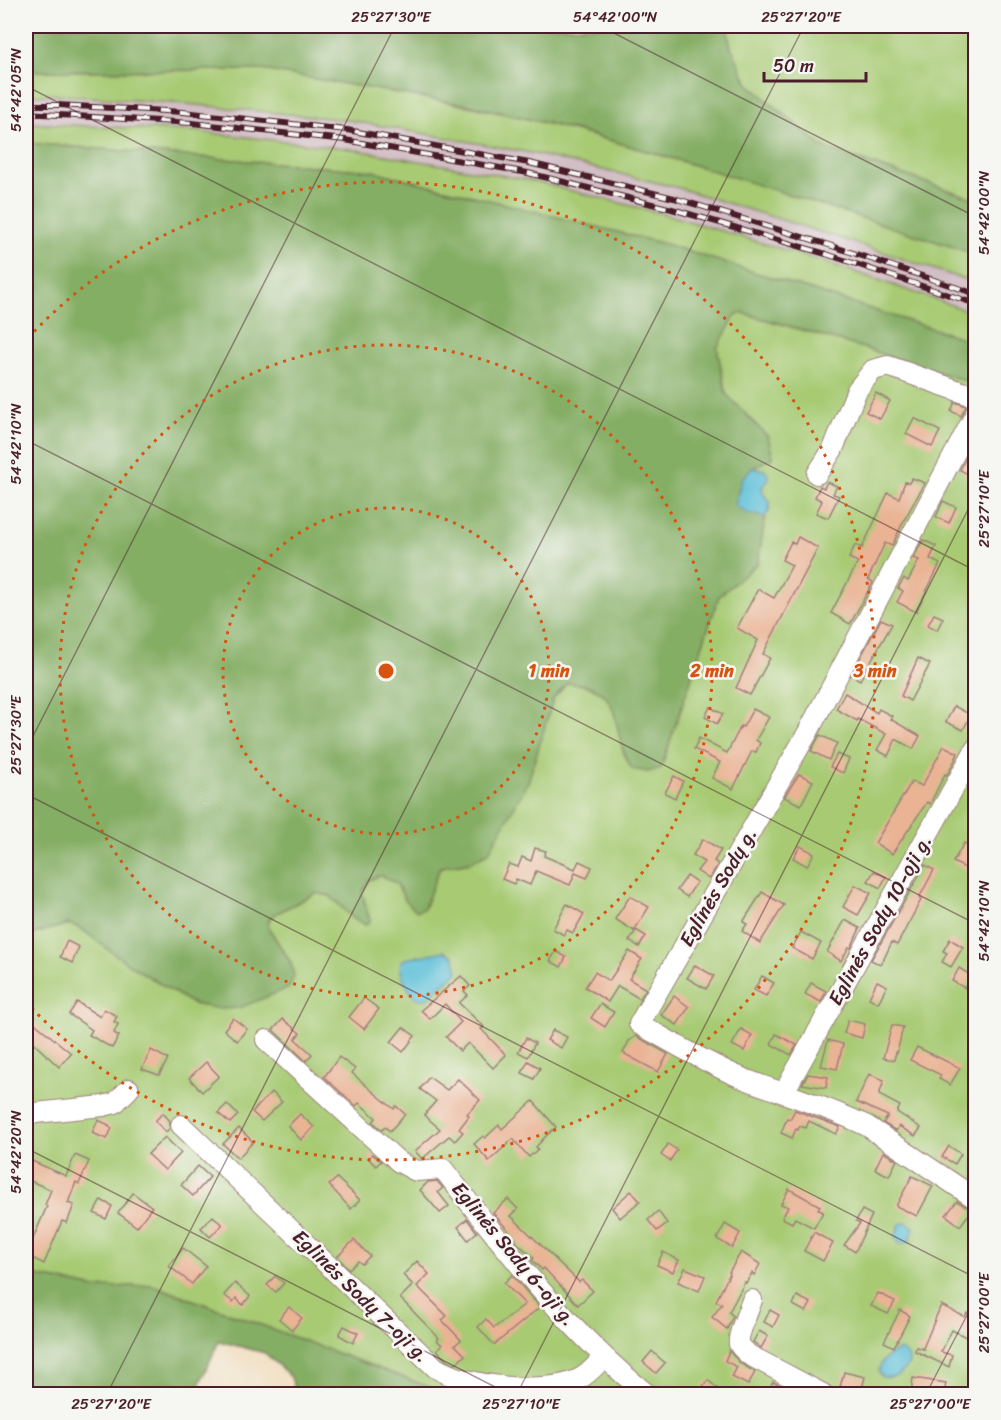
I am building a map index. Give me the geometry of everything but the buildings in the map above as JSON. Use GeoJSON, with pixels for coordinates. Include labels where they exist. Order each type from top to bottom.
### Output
{"type":"FeatureCollection","features":[{"type":"Feature","properties":{"kind":"street"},"geometry":{"type":"LineString","coordinates":[[817,474],[827,461],[857,390],[867,375],[880,366],[888,366],[975,397]]}},
{"type":"Feature","properties":{"kind":"street","name":"Eglinės Sodų g."},"geometry":{"type":"LineString","coordinates":[[975,413],[808,732],[639,1024],[711,1064],[742,1078],[848,1116],[867,1126],[975,1199]]}},
{"type":"Feature","properties":{"kind":"street","name":"Eglinės Sodų 10-oji g."},"geometry":{"type":"LineString","coordinates":[[784,1092],[975,748]]}},
{"type":"Feature","properties":{"kind":"street","name":"Eglinės Sodų 6-oji g."},"geometry":{"type":"LineString","coordinates":[[266,1040],[399,1162],[416,1171],[443,1169],[491,1230],[603,1358],[647,1395]]}},
{"type":"Feature","properties":{"kind":"street"},"geometry":{"type":"LineString","coordinates":[[26,1114],[103,1106],[115,1103],[129,1089]]}},
{"type":"Feature","properties":{"kind":"street","name":"Eglinės Sodų 7-oji g."},"geometry":{"type":"LineString","coordinates":[[181,1125],[436,1368],[445,1374],[466,1381],[543,1388],[563,1385],[579,1379],[589,1373],[603,1358]]}},
{"type":"Feature","properties":{"kind":"street"},"geometry":{"type":"LineString","coordinates":[[752,1300],[739,1336],[739,1343],[743,1349],[749,1355],[823,1395]]}},
{"type":"Feature","properties":{"kind":"shaded area"},"geometry":{"type":"Polygon","coordinates":[[[26,95],[59,95],[187,104],[348,120],[531,153],[679,188],[975,283],[975,313],[825,262],[672,216],[529,180],[344,148],[192,131],[26,123],[26,95]]]}},
{"type":"Feature","properties":{"kind":"green space"},"geometry":{"type":"Polygon","coordinates":[[[26,26],[727,26],[730,45],[748,84],[824,148],[975,199],[975,254],[705,168],[571,129],[474,106],[263,70],[26,71],[26,26]]]}},
{"type":"Feature","properties":{"kind":"green space"},"geometry":{"type":"Polygon","coordinates":[[[727,26],[975,26],[975,199],[824,148],[748,84],[730,45],[727,26]]]}},
{"type":"Feature","properties":{"kind":"green space"},"geometry":{"type":"Polygon","coordinates":[[[263,70],[533,120],[774,189],[975,254],[975,283],[679,188],[531,153],[348,120],[187,104],[59,95],[26,95],[26,71],[263,70]]]}},
{"type":"Feature","properties":{"kind":"green space"},"geometry":{"type":"Polygon","coordinates":[[[26,123],[192,131],[345,148],[529,180],[672,216],[825,262],[975,313],[975,342],[665,244],[373,171],[26,143],[26,123]]]}},
{"type":"Feature","properties":{"kind":"green space"},"geometry":{"type":"Polygon","coordinates":[[[26,143],[373,171],[665,244],[975,342],[975,384],[867,349],[743,313],[736,315],[717,348],[726,394],[768,437],[773,458],[756,466],[746,475],[735,504],[747,513],[765,517],[758,563],[719,596],[661,768],[648,772],[632,769],[625,754],[609,701],[600,692],[587,686],[567,683],[553,699],[528,782],[489,852],[471,862],[440,867],[424,908],[417,911],[407,903],[396,883],[381,875],[369,880],[362,893],[370,921],[366,925],[354,919],[330,896],[316,893],[269,919],[268,927],[291,963],[294,976],[289,988],[239,1008],[221,1009],[193,1004],[128,964],[80,928],[68,924],[26,936],[26,143]]]}},
{"type":"Feature","properties":{"kind":"green space"},"geometry":{"type":"Polygon","coordinates":[[[743,313],[867,349],[975,384],[975,1394],[448,1394],[153,1285],[96,1288],[26,1274],[26,936],[69,924],[80,928],[128,964],[193,1004],[291,963],[268,927],[269,919],[316,893],[330,896],[354,919],[370,921],[362,893],[369,880],[381,875],[396,883],[407,903],[424,908],[440,867],[471,862],[528,782],[553,699],[567,683],[596,689],[605,696],[615,715],[624,755],[661,768],[719,596],[758,563],[765,517],[735,505],[746,475],[756,466],[773,457],[767,437],[726,394],[717,348],[735,315],[743,313]]]}},
{"type":"Feature","properties":{"kind":"green space"},"geometry":{"type":"Polygon","coordinates":[[[26,1274],[96,1288],[152,1285],[448,1394],[296,1394],[291,1377],[265,1353],[219,1341],[195,1394],[26,1394],[26,1274]]]}},
{"type":"Feature","properties":{"kind":"water"},"geometry":{"type":"Polygon","coordinates":[[[752,468],[765,470],[769,478],[762,488],[770,503],[765,517],[747,513],[735,505],[742,478],[752,468]]]}},
{"type":"Feature","properties":{"kind":"water"},"geometry":{"type":"Polygon","coordinates":[[[444,951],[454,956],[458,972],[426,999],[417,998],[404,981],[401,962],[405,959],[444,951]]]}},
{"type":"Feature","properties":{"kind":"water"},"geometry":{"type":"Polygon","coordinates":[[[906,1222],[914,1227],[910,1241],[900,1244],[895,1237],[900,1224],[906,1222]]]}},
{"type":"Feature","properties":{"kind":"water"},"geometry":{"type":"Polygon","coordinates":[[[898,1350],[908,1357],[907,1367],[897,1375],[883,1377],[879,1373],[881,1365],[885,1359],[898,1350]]]}},
{"type":"Feature","properties":{"kind":"railway"},"geometry":{"type":"LineString","coordinates":[[26,105],[183,112],[347,130],[529,163],[674,198],[829,245],[976,294]]}},
{"type":"Feature","properties":{"kind":"railway"},"geometry":{"type":"LineString","coordinates":[[26,113],[192,123],[345,140],[528,173],[672,209],[826,254],[976,304]]}}]}
